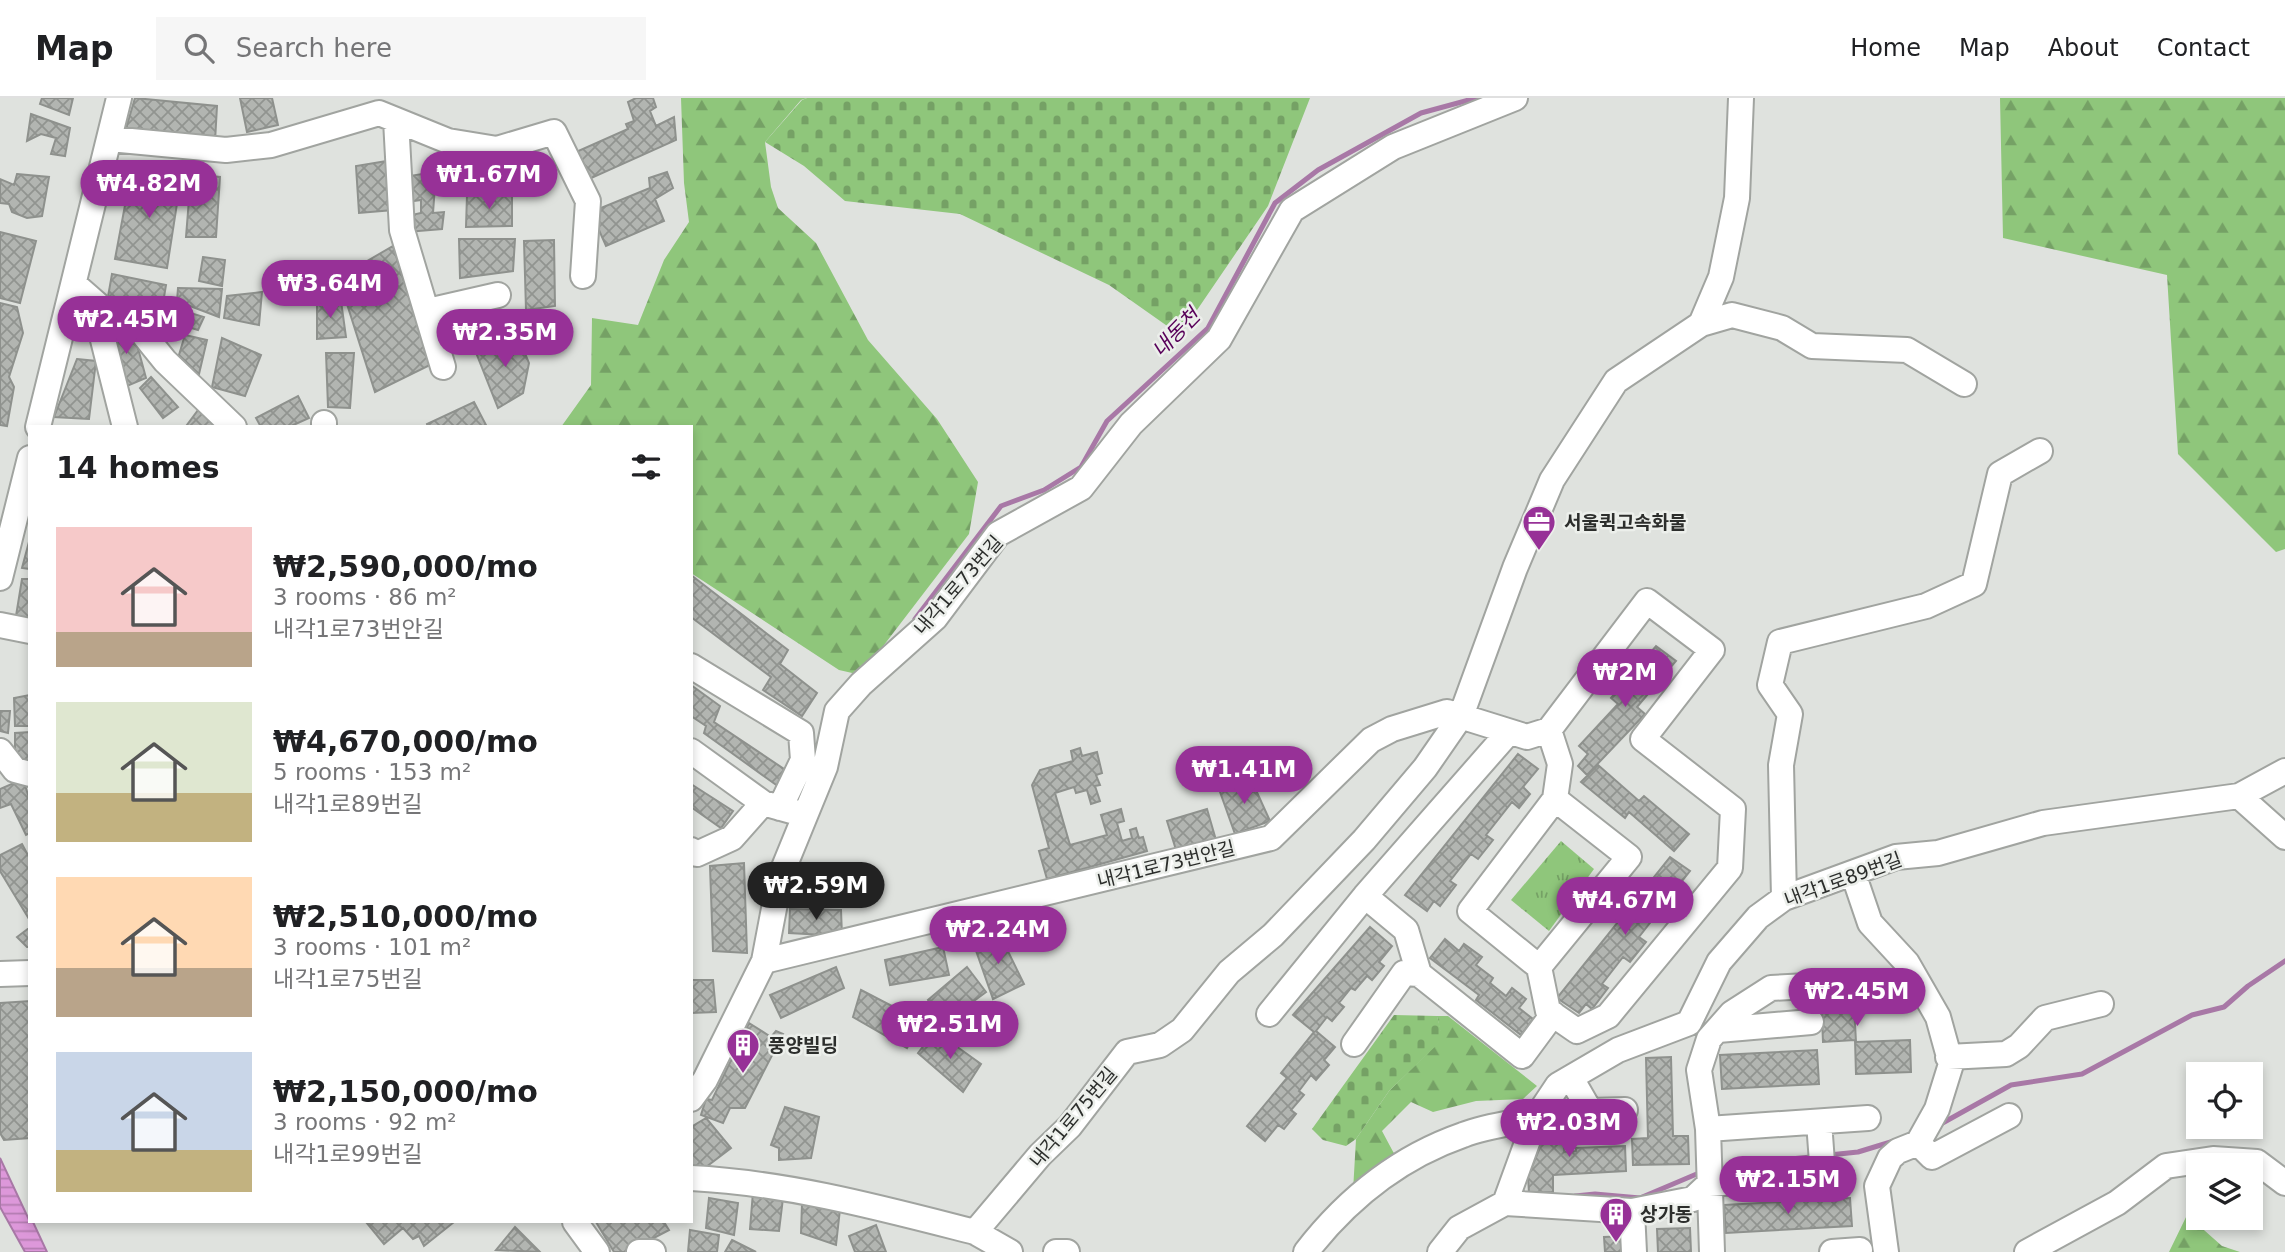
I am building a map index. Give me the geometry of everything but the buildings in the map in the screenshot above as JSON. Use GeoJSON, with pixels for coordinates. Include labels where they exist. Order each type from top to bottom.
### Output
{"type":"FeatureCollection","features":[{"type":"Feature","properties":{"kind":"street"},"geometry":{"type":"LineString","coordinates":[[39,425],[119,98]]}},
{"type":"Feature","properties":{"kind":"street","name":"내각1로73번길"},"geometry":{"type":"LineString","coordinates":[[693,1096],[705,1080],[764,961],[780,877],[782,809],[825,767],[837,711],[862,684],[935,618],[998,534],[1081,488],[1131,424],[1219,339],[1292,210],[1393,147],[1516,98]]}},
{"type":"Feature","properties":{"kind":"street"},"geometry":{"type":"LineString","coordinates":[[1701,324],[1721,277],[1738,198],[1741,98]]}},
{"type":"Feature","properties":{"kind":"street"},"geometry":{"type":"LineString","coordinates":[[110,139],[226,150],[271,145],[379,113],[448,141],[497,149],[554,132],[588,201],[583,276]]}},
{"type":"Feature","properties":{"kind":"street"},"geometry":{"type":"LineString","coordinates":[[396,120],[402,230],[443,367]]}},
{"type":"Feature","properties":{"kind":"street"},"geometry":{"type":"LineString","coordinates":[[74,284],[96,312],[124,425]]}},
{"type":"Feature","properties":{"kind":"street"},"geometry":{"type":"LineString","coordinates":[[74,284],[107,312],[131,319],[165,361],[232,425]]}},
{"type":"Feature","properties":{"kind":"street"},"geometry":{"type":"LineString","coordinates":[[428,311],[498,295]]}},
{"type":"Feature","properties":{"kind":"street"},"geometry":{"type":"LineString","coordinates":[[1701,324],[1732,315],[1782,328],[1812,346],[1906,350],[1964,384]]}},
{"type":"Feature","properties":{"kind":"street","name":"내각1로75번길"},"geometry":{"type":"LineString","coordinates":[[975,1231],[1040,1155],[1070,1126],[1127,1052],[1160,1045],[1182,1030],[1229,972],[1273,935],[1364,840],[1425,768],[1461,716],[1552,480],[1616,381],[1701,324]]}},
{"type":"Feature","properties":{"kind":"street"},"geometry":{"type":"LineString","coordinates":[[1784,898],[1781,765],[1790,714],[1770,685],[1780,642],[1926,606],[1974,584],[2000,474],[2040,451]]}},
{"type":"Feature","properties":{"kind":"street"},"geometry":{"type":"LineString","coordinates":[[0,578],[28,466]]}},
{"type":"Feature","properties":{"kind":"street"},"geometry":{"type":"LineString","coordinates":[[1269,1014],[1365,896],[1528,733],[1647,601],[1712,650],[1643,739],[1733,809],[1730,868],[1608,1016],[1577,1031],[1548,1011],[1539,967],[1471,911],[1555,799],[1560,764],[1528,733]]}},
{"type":"Feature","properties":{"kind":"street"},"geometry":{"type":"LineString","coordinates":[[0,625],[28,631]]}},
{"type":"Feature","properties":{"kind":"street"},"geometry":{"type":"LineString","coordinates":[[693,667],[801,733],[803,760],[782,809],[732,838],[697,854],[693,851]]}},
{"type":"Feature","properties":{"kind":"street","name":"내각1로73번안길"},"geometry":{"type":"LineString","coordinates":[[764,961],[1271,838],[1371,740],[1392,729],[1447,712],[1528,733]]}},
{"type":"Feature","properties":{"kind":"street"},"geometry":{"type":"LineString","coordinates":[[0,751],[15,769],[28,773]]}},
{"type":"Feature","properties":{"kind":"street"},"geometry":{"type":"LineString","coordinates":[[693,752],[782,809]]}},
{"type":"Feature","properties":{"kind":"street","name":"내각1로89번길"},"geometry":{"type":"LineString","coordinates":[[1505,1203],[1536,1118],[1558,1085],[1618,1050],[1689,1023],[1719,962],[1758,917],[1784,898],[1896,857],[1938,853],[2043,823],[2239,796],[2285,771]]}},
{"type":"Feature","properties":{"kind":"street"},"geometry":{"type":"LineString","coordinates":[[2239,796],[2285,837]]}},
{"type":"Feature","properties":{"kind":"street"},"geometry":{"type":"LineString","coordinates":[[1539,967],[1629,857],[1555,799]]}},
{"type":"Feature","properties":{"kind":"street"},"geometry":{"type":"LineString","coordinates":[[1853,873],[1870,923],[1907,963],[1938,1017],[1951,1064],[1932,1118],[1918,1143],[1898,1151],[1890,1158],[1877,1186],[1885,1252]]}},
{"type":"Feature","properties":{"kind":"street"},"geometry":{"type":"LineString","coordinates":[[1365,896],[1406,930],[1419,974]]}},
{"type":"Feature","properties":{"kind":"street"},"geometry":{"type":"LineString","coordinates":[[0,974],[28,973]]}},
{"type":"Feature","properties":{"kind":"street"},"geometry":{"type":"LineString","coordinates":[[1354,1044],[1404,973],[1419,974],[1522,1056],[1553,1014]]}},
{"type":"Feature","properties":{"kind":"street"},"geometry":{"type":"LineString","coordinates":[[1712,1252],[1708,1129],[1699,1070],[1709,1040],[1732,1013],[1771,988],[1808,986]]}},
{"type":"Feature","properties":{"kind":"street"},"geometry":{"type":"LineString","coordinates":[[1948,1057],[2006,1054],[2020,1046],[2045,1018],[2101,1004]]}},
{"type":"Feature","properties":{"kind":"street"},"geometry":{"type":"LineString","coordinates":[[1718,1030],[1811,1022]]}},
{"type":"Feature","properties":{"kind":"street"},"geometry":{"type":"LineString","coordinates":[[1571,1078],[1590,1111],[1625,1110]]}},
{"type":"Feature","properties":{"kind":"street"},"geometry":{"type":"LineString","coordinates":[[1918,1143],[1932,1157],[2009,1116]]}},
{"type":"Feature","properties":{"kind":"street"},"geometry":{"type":"LineString","coordinates":[[1306,1252],[1346,1204],[1404,1163],[1464,1134],[1536,1118]]}},
{"type":"Feature","properties":{"kind":"street"},"geometry":{"type":"LineString","coordinates":[[1708,1129],[1868,1118]]}},
{"type":"Feature","properties":{"kind":"street"},"geometry":{"type":"LineString","coordinates":[[1440,1252],[1459,1228],[1505,1203],[1632,1211],[1693,1199],[1709,1184],[1823,1176],[1819,1122]]}},
{"type":"Feature","properties":{"kind":"street"},"geometry":{"type":"LineString","coordinates":[[2027,1252],[2117,1203],[2166,1166],[2213,1158],[2257,1162],[2285,1183]]}},
{"type":"Feature","properties":{"kind":"street"},"geometry":{"type":"LineString","coordinates":[[693,1178],[736,1180],[822,1193],[975,1231],[1010,1252]]}},
{"type":"Feature","properties":{"kind":"street"},"geometry":{"type":"LineString","coordinates":[[1632,1211],[1634,1252]]}},
{"type":"Feature","properties":{"kind":"street"},"geometry":{"type":"LineString","coordinates":[[576,1223],[597,1252]]}},
{"type":"Feature","properties":{"kind":"street"},"geometry":{"type":"LineString","coordinates":[[1832,1252],[1860,1250]]}},
{"type":"Feature","properties":{"kind":"street"},"geometry":{"type":"LineString","coordinates":[[639,1252],[653,1252]]}},
{"type":"Feature","properties":{"kind":"street"},"geometry":{"type":"LineString","coordinates":[[1056,1252],[1067,1252]]}},
{"type":"Feature","properties":{"kind":"green space"},"geometry":{"type":"Polygon","coordinates":[[[681,98],[807,98],[801,100],[765,142],[771,187],[778,208],[816,243],[868,340],[937,419],[978,482],[969,534],[861,675],[839,670],[693,574],[693,425],[562,425],[591,385],[592,318],[638,325],[664,260],[689,222],[684,183],[681,98]]]}},
{"type":"Feature","properties":{"kind":"green space"},"geometry":{"type":"Polygon","coordinates":[[[1310,98],[1268,206],[1180,335],[1109,285],[960,214],[845,201],[804,166],[765,142],[802,100],[1310,98]]]}},
{"type":"Feature","properties":{"kind":"green space"},"geometry":{"type":"Polygon","coordinates":[[[2000,98],[2285,98],[2285,549],[2276,552],[2178,454],[2167,275],[2003,238],[2000,98]]]}},
{"type":"Feature","properties":{"kind":"green space"},"geometry":{"type":"Polygon","coordinates":[[[1561,841],[1594,869],[1549,931],[1511,900],[1561,841]]]}},
{"type":"Feature","properties":{"kind":"green space"},"geometry":{"type":"Polygon","coordinates":[[[1394,1015],[1437,1016],[1443,1039],[1389,1091],[1356,1139],[1346,1146],[1323,1140],[1312,1129],[1394,1015]]]}},
{"type":"Feature","properties":{"kind":"green space"},"geometry":{"type":"Polygon","coordinates":[[[1437,1016],[1448,1016],[1537,1086],[1523,1099],[1476,1101],[1433,1112],[1411,1102],[1382,1131],[1398,1161],[1353,1191],[1356,1139],[1389,1091],[1442,1039],[1437,1016]]]}},
{"type":"Feature","properties":{"kind":"green space"},"geometry":{"type":"Polygon","coordinates":[[[2186,1217],[2186,1230],[2204,1230],[2222,1246],[2240,1252],[2169,1252],[2186,1217]]]}},
{"type":"Feature","properties":{"kind":"shaded area"},"geometry":{"type":"Polygon","coordinates":[[[0,1158],[28,1223],[33,1223],[47,1252],[25,1252],[0,1207],[0,1158]]]}},
{"type":"Feature","properties":{"kind":"waterway","name":"내동천"},"geometry":{"type":"LineString","coordinates":[[915,619],[1001,506],[1044,490],[1081,467],[1107,421],[1208,328],[1275,203],[1318,170],[1421,113],[1476,98]]}},
{"type":"Feature","properties":{"kind":"waterway"},"geometry":{"type":"LineString","coordinates":[[1939,1125],[2011,1085],[2082,1074],[2192,1015],[2224,1007],[2248,986],[2285,961]]}},
{"type":"Feature","properties":{"kind":"waterway"},"geometry":{"type":"LineString","coordinates":[[1829,1155],[1858,1152],[1894,1141]]}},
{"type":"Feature","properties":{"kind":"waterway"},"geometry":{"type":"LineString","coordinates":[[1739,1164],[1811,1157]]}},
{"type":"Feature","properties":{"kind":"waterway"},"geometry":{"type":"LineString","coordinates":[[1575,1196],[1595,1194],[1640,1198],[1699,1173]]}},
{"type":"Feature","properties":{"kind":"place","name":"서울퀵고속화물"},"geometry":{"type":"Point","coordinates":[1539,552]}},
{"type":"Feature","properties":{"kind":"place","name":"풍양빌딩"},"geometry":{"type":"Point","coordinates":[743,1075]}},
{"type":"Feature","properties":{"kind":"place","name":"상가동"},"geometry":{"type":"Point","coordinates":[1616,1244]}}]}
